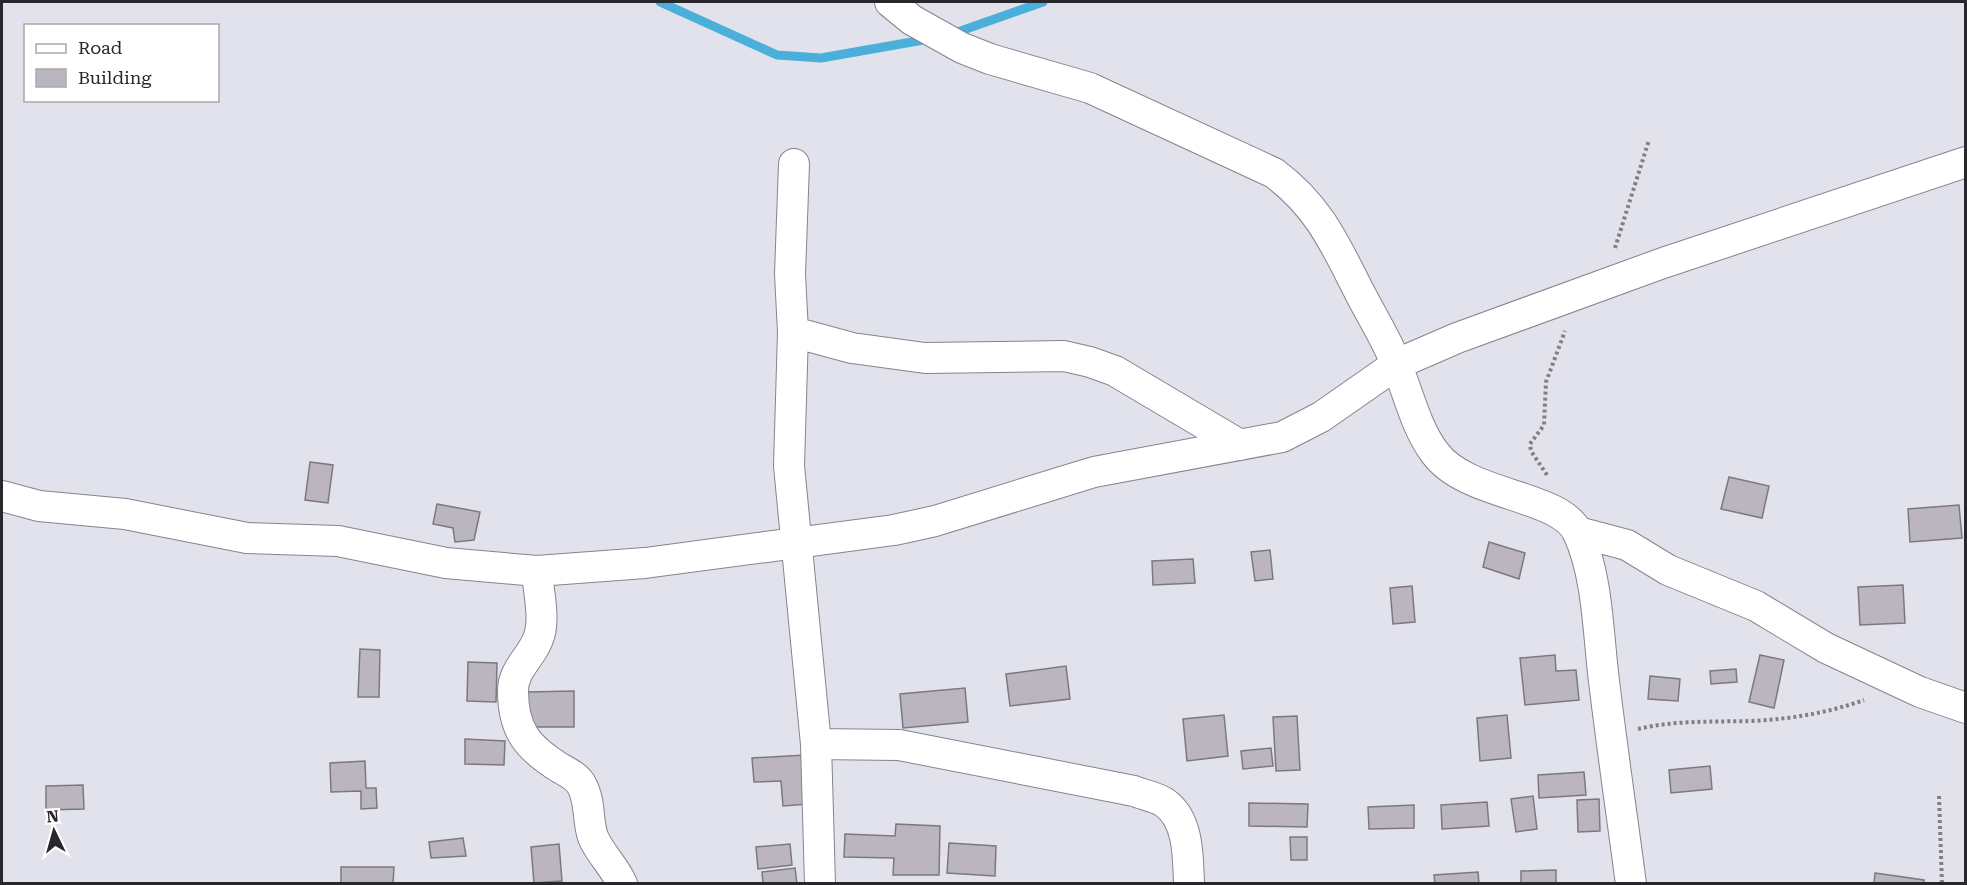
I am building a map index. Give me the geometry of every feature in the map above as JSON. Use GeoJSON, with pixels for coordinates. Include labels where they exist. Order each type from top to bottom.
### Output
{"type":"FeatureCollection","features":[{"type":"Feature","properties":{"kind":"street"},"geometry":{"type":"LineString","coordinates":[[890,2],[912,20],[963,48],[990,59],[1090,88],[1274,173],[1296,189],[1313,208],[1336,243],[1396,364],[1423,434],[1436,455],[1451,470],[1505,495],[1557,512],[1574,526],[1627,545],[1668,570],[1756,606],[1826,648],[1905,685],[1965,708]]}},
{"type":"Feature","properties":{"kind":"street"},"geometry":{"type":"LineString","coordinates":[[2,496],[39,506],[125,514],[226,535],[269,540],[330,540],[446,563],[537,571],[645,562],[904,528],[1094,472],[1282,437],[1300,429],[1396,364],[1457,338],[1592,288],[1965,162]]}},
{"type":"Feature","properties":{"kind":"street"},"geometry":{"type":"LineString","coordinates":[[794,164],[790,274],[794,332],[789,455],[816,744],[820,884]]}},
{"type":"Feature","properties":{"kind":"street"},"geometry":{"type":"LineString","coordinates":[[794,332],[852,348],[925,358],[1064,356],[1090,362],[1115,371],[1240,445]]}},
{"type":"Feature","properties":{"kind":"street"},"geometry":{"type":"LineString","coordinates":[[1574,526],[1594,590],[1631,884]]}},
{"type":"Feature","properties":{"kind":"street"},"geometry":{"type":"LineString","coordinates":[[537,571],[541,629],[538,639],[522,662],[514,679],[516,719],[522,735],[534,752],[573,776],[582,786],[587,798],[594,838],[622,884]]}},
{"type":"Feature","properties":{"kind":"street"},"geometry":{"type":"LineString","coordinates":[[816,744],[899,745],[1134,791],[1163,802],[1173,810],[1183,828],[1190,884]]}},
{"type":"Feature","properties":{"kind":"path"},"geometry":{"type":"LineString","coordinates":[[1574,526],[1559,494],[1529,447],[1533,437],[1544,425],[1546,382],[1572,312],[1592,288],[1616,244],[1649,140]]}},
{"type":"Feature","properties":{"kind":"path"},"geometry":{"type":"LineString","coordinates":[[1611,735],[1672,722],[1752,721],[1819,714],[1905,685]]}},
{"type":"Feature","properties":{"kind":"path"},"geometry":{"type":"LineString","coordinates":[[1939,796],[1942,884]]}},
{"type":"Feature","properties":{"kind":"building"},"geometry":{"type":"Polygon","coordinates":[[[310,462],[333,465],[328,503],[305,500],[310,462]]]}},
{"type":"Feature","properties":{"kind":"building"},"geometry":{"type":"Polygon","coordinates":[[[1729,477],[1769,486],[1762,518],[1721,509],[1729,477]]]}},
{"type":"Feature","properties":{"kind":"building"},"geometry":{"type":"Polygon","coordinates":[[[437,504],[480,512],[474,540],[455,542],[453,528],[433,524],[437,504]]]}},
{"type":"Feature","properties":{"kind":"building"},"geometry":{"type":"Polygon","coordinates":[[[1959,505],[1962,538],[1910,542],[1908,509],[1959,505]]]}},
{"type":"Feature","properties":{"kind":"building"},"geometry":{"type":"Polygon","coordinates":[[[1489,542],[1525,553],[1519,579],[1483,567],[1489,542]]]}},
{"type":"Feature","properties":{"kind":"building"},"geometry":{"type":"Polygon","coordinates":[[[1270,550],[1273,579],[1255,581],[1251,552],[1270,550]]]}},
{"type":"Feature","properties":{"kind":"building"},"geometry":{"type":"Polygon","coordinates":[[[1193,559],[1195,583],[1153,585],[1152,561],[1193,559]]]}},
{"type":"Feature","properties":{"kind":"building"},"geometry":{"type":"Polygon","coordinates":[[[1903,585],[1905,623],[1860,625],[1858,587],[1903,585]]]}},
{"type":"Feature","properties":{"kind":"building"},"geometry":{"type":"Polygon","coordinates":[[[1412,586],[1415,622],[1393,624],[1390,588],[1412,586]]]}},
{"type":"Feature","properties":{"kind":"building"},"geometry":{"type":"Polygon","coordinates":[[[360,649],[380,650],[379,697],[358,697],[360,649]]]}},
{"type":"Feature","properties":{"kind":"building"},"geometry":{"type":"Polygon","coordinates":[[[1555,655],[1556,671],[1576,670],[1579,700],[1525,705],[1520,658],[1555,655]]]}},
{"type":"Feature","properties":{"kind":"building"},"geometry":{"type":"Polygon","coordinates":[[[1760,655],[1784,660],[1774,708],[1749,702],[1760,655]]]}},
{"type":"Feature","properties":{"kind":"building"},"geometry":{"type":"Polygon","coordinates":[[[468,662],[497,663],[496,702],[467,701],[468,662]]]}},
{"type":"Feature","properties":{"kind":"building"},"geometry":{"type":"Polygon","coordinates":[[[1066,666],[1070,699],[1010,706],[1006,674],[1066,666]]]}},
{"type":"Feature","properties":{"kind":"building"},"geometry":{"type":"Polygon","coordinates":[[[1736,669],[1737,682],[1711,684],[1710,671],[1736,669]]]}},
{"type":"Feature","properties":{"kind":"building"},"geometry":{"type":"Polygon","coordinates":[[[1650,676],[1680,679],[1678,701],[1648,699],[1650,676]]]}},
{"type":"Feature","properties":{"kind":"building"},"geometry":{"type":"Polygon","coordinates":[[[965,688],[968,722],[903,728],[900,694],[965,688]]]}},
{"type":"Feature","properties":{"kind":"building"},"geometry":{"type":"Polygon","coordinates":[[[574,691],[574,727],[528,727],[527,692],[574,691]]]}},
{"type":"Feature","properties":{"kind":"building"},"geometry":{"type":"Polygon","coordinates":[[[1224,715],[1228,756],[1187,761],[1183,719],[1224,715]]]}},
{"type":"Feature","properties":{"kind":"building"},"geometry":{"type":"Polygon","coordinates":[[[1507,715],[1511,758],[1480,761],[1477,718],[1507,715]]]}},
{"type":"Feature","properties":{"kind":"building"},"geometry":{"type":"Polygon","coordinates":[[[1297,716],[1300,770],[1276,771],[1273,717],[1297,716]]]}},
{"type":"Feature","properties":{"kind":"building"},"geometry":{"type":"Polygon","coordinates":[[[465,739],[505,741],[504,765],[465,764],[465,739]]]}},
{"type":"Feature","properties":{"kind":"building"},"geometry":{"type":"Polygon","coordinates":[[[1271,748],[1273,766],[1243,769],[1241,751],[1271,748]]]}},
{"type":"Feature","properties":{"kind":"building"},"geometry":{"type":"Polygon","coordinates":[[[805,755],[808,804],[783,806],[781,781],[754,782],[752,758],[805,755]]]}},
{"type":"Feature","properties":{"kind":"building"},"geometry":{"type":"Polygon","coordinates":[[[365,761],[366,788],[376,788],[377,808],[361,809],[361,791],[331,792],[330,763],[365,761]]]}},
{"type":"Feature","properties":{"kind":"building"},"geometry":{"type":"Polygon","coordinates":[[[1710,766],[1712,789],[1671,793],[1669,770],[1710,766]]]}},
{"type":"Feature","properties":{"kind":"building"},"geometry":{"type":"Polygon","coordinates":[[[1584,772],[1586,795],[1539,798],[1538,775],[1584,772]]]}},
{"type":"Feature","properties":{"kind":"building"},"geometry":{"type":"Polygon","coordinates":[[[83,785],[84,809],[46,810],[46,786],[83,785]]]}},
{"type":"Feature","properties":{"kind":"building"},"geometry":{"type":"Polygon","coordinates":[[[1533,796],[1537,829],[1516,832],[1511,799],[1533,796]]]}},
{"type":"Feature","properties":{"kind":"building"},"geometry":{"type":"Polygon","coordinates":[[[1599,799],[1600,831],[1578,832],[1577,800],[1599,799]]]}},
{"type":"Feature","properties":{"kind":"building"},"geometry":{"type":"Polygon","coordinates":[[[1487,802],[1489,826],[1442,829],[1441,805],[1487,802]]]}},
{"type":"Feature","properties":{"kind":"building"},"geometry":{"type":"Polygon","coordinates":[[[1249,803],[1308,804],[1307,827],[1249,826],[1249,803]]]}},
{"type":"Feature","properties":{"kind":"building"},"geometry":{"type":"Polygon","coordinates":[[[1414,805],[1414,828],[1369,829],[1368,807],[1414,805]]]}},
{"type":"Feature","properties":{"kind":"building"},"geometry":{"type":"Polygon","coordinates":[[[896,824],[940,826],[939,875],[893,875],[894,858],[844,857],[845,834],[895,836],[896,824]]]}},
{"type":"Feature","properties":{"kind":"building"},"geometry":{"type":"Polygon","coordinates":[[[1290,837],[1307,837],[1307,860],[1291,860],[1290,837]]]}},
{"type":"Feature","properties":{"kind":"building"},"geometry":{"type":"Polygon","coordinates":[[[463,838],[466,856],[431,858],[429,842],[463,838]]]}},
{"type":"Feature","properties":{"kind":"building"},"geometry":{"type":"Polygon","coordinates":[[[949,843],[996,846],[995,876],[947,873],[949,843]]]}},
{"type":"Feature","properties":{"kind":"building"},"geometry":{"type":"Polygon","coordinates":[[[559,844],[562,881],[534,883],[531,847],[559,844]]]}},
{"type":"Feature","properties":{"kind":"building"},"geometry":{"type":"Polygon","coordinates":[[[790,844],[792,865],[758,869],[756,847],[790,844]]]}},
{"type":"Feature","properties":{"kind":"building"},"geometry":{"type":"Polygon","coordinates":[[[341,867],[394,867],[393,884],[341,884],[341,867]]]}},
{"type":"Feature","properties":{"kind":"building"},"geometry":{"type":"Polygon","coordinates":[[[795,868],[797,884],[763,884],[762,872],[795,868]]]}},
{"type":"Feature","properties":{"kind":"building"},"geometry":{"type":"Polygon","coordinates":[[[1556,870],[1556,884],[1521,884],[1521,871],[1556,870]]]}},
{"type":"Feature","properties":{"kind":"building"},"geometry":{"type":"Polygon","coordinates":[[[1478,872],[1479,884],[1435,884],[1434,875],[1478,872]]]}},
{"type":"Feature","properties":{"kind":"building"},"geometry":{"type":"Polygon","coordinates":[[[1875,873],[1924,880],[1924,884],[1874,884],[1875,873]]]}},
{"type":"Feature","properties":{"kind":"waterway"},"geometry":{"type":"LineString","coordinates":[[660,2],[777,55],[821,58],[929,39]]}},
{"type":"Feature","properties":{"kind":"waterway"},"geometry":{"type":"LineString","coordinates":[[952,34],[1043,2]]}}]}
